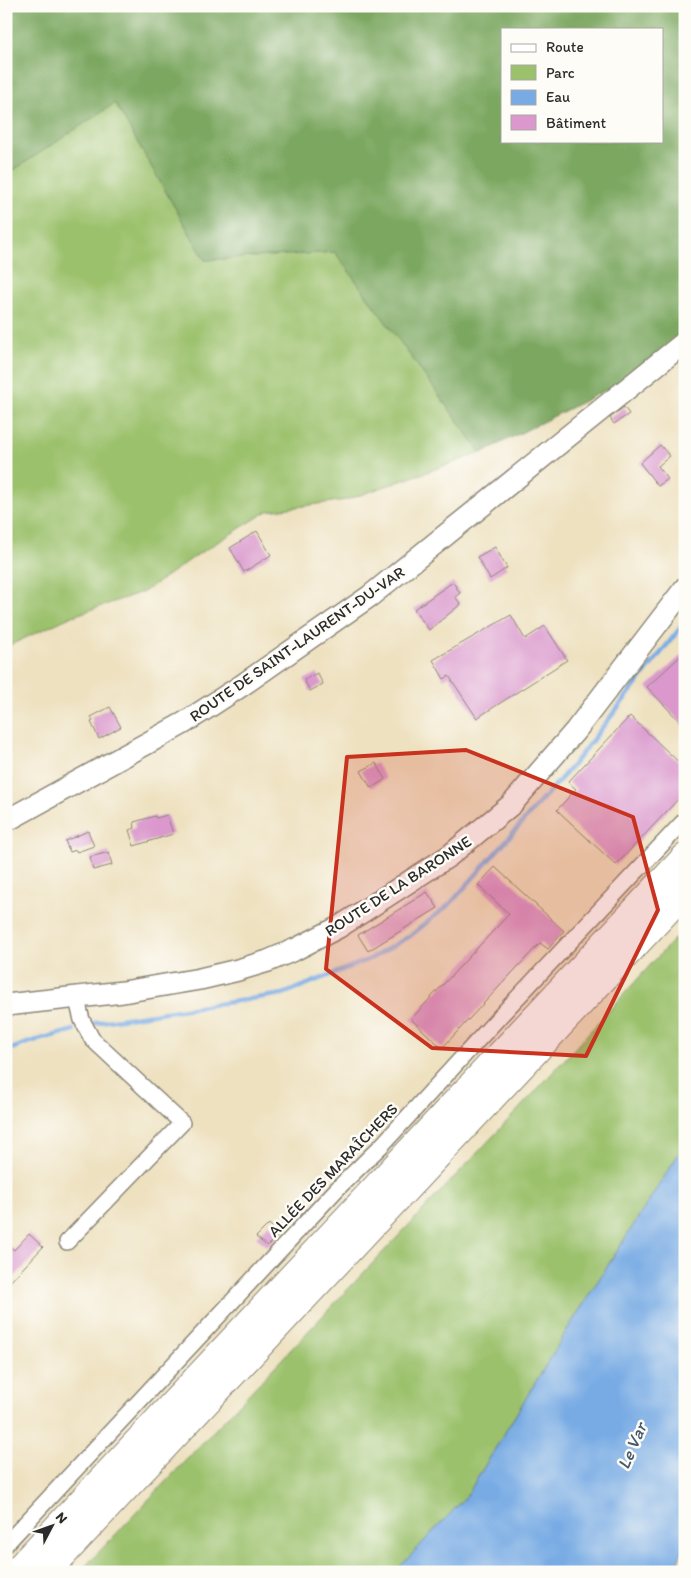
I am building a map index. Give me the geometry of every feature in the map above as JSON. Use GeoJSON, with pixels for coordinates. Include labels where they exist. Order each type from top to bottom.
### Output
{"type":"FeatureCollection","features":[{"type":"Feature","properties":{"kind":"highway"},"geometry":{"type":"LineString","coordinates":[[16,1572],[685,858]]}},
{"type":"Feature","properties":{"kind":"highway"},"geometry":{"type":"LineString","coordinates":[[46,1572],[685,891]]}},
{"type":"Feature","properties":{"kind":"main road","name":"ROUTE DE SAINT-LAURENT-DU-VAR"},"geometry":{"type":"LineString","coordinates":[[6,821],[184,723],[241,686],[370,596],[685,342]]}},
{"type":"Feature","properties":{"kind":"main road","name":"ROUTE DE LA BARONNE"},"geometry":{"type":"LineString","coordinates":[[6,1005],[123,992],[200,979],[238,970],[268,960],[296,949],[339,927],[449,856],[512,804],[576,730],[685,588]]}},
{"type":"Feature","properties":{"kind":"street","name":"ALLÉE DES MARAÎCHERS"},"geometry":{"type":"LineString","coordinates":[[6,1544],[685,820]]}},
{"type":"Feature","properties":{"kind":"street"},"geometry":{"type":"LineString","coordinates":[[67,1242],[182,1123],[92,1039],[82,1020],[76,996]]}},
{"type":"Feature","properties":{"kind":"highlighted area"},"geometry":{"type":"Polygon","coordinates":[[[466,750],[633,817],[658,910],[586,1056],[432,1048],[326,969],[347,757],[466,750]]]}},
{"type":"Feature","properties":{"kind":"green space"},"geometry":{"type":"Polygon","coordinates":[[[6,6],[685,6],[685,350],[481,453],[335,252],[205,260],[115,103],[6,175],[6,6]]]}},
{"type":"Feature","properties":{"kind":"green space"},"geometry":{"type":"Polygon","coordinates":[[[115,103],[205,260],[335,252],[481,453],[346,500],[268,511],[200,553],[145,591],[70,617],[6,647],[6,175],[115,103]]]}},
{"type":"Feature","properties":{"kind":"green space"},"geometry":{"type":"Polygon","coordinates":[[[685,927],[685,1144],[572,1322],[466,1497],[395,1572],[80,1572],[534,1093],[685,927]]]}},
{"type":"Feature","properties":{"kind":"water","name":"Le Var"},"geometry":{"type":"Polygon","coordinates":[[[685,1144],[685,1543],[674,1572],[395,1572],[466,1497],[572,1322],[685,1144]]]}},
{"type":"Feature","properties":{"kind":"building"},"geometry":{"type":"Polygon","coordinates":[[[624,407],[629,414],[614,424],[610,418],[624,407]]]}},
{"type":"Feature","properties":{"kind":"building"},"geometry":{"type":"Polygon","coordinates":[[[660,445],[670,456],[658,466],[668,479],[658,486],[640,463],[660,445]]]}},
{"type":"Feature","properties":{"kind":"building"},"geometry":{"type":"Polygon","coordinates":[[[257,531],[271,555],[244,572],[230,548],[257,531]]]}},
{"type":"Feature","properties":{"kind":"building"},"geometry":{"type":"Polygon","coordinates":[[[495,547],[507,568],[490,579],[477,557],[495,547]]]}},
{"type":"Feature","properties":{"kind":"building"},"geometry":{"type":"Polygon","coordinates":[[[453,582],[460,593],[455,597],[461,604],[429,630],[414,609],[453,582]]]}},
{"type":"Feature","properties":{"kind":"building"},"geometry":{"type":"Polygon","coordinates":[[[511,615],[525,639],[545,626],[567,660],[477,718],[449,676],[444,679],[433,660],[511,615]]]}},
{"type":"Feature","properties":{"kind":"building"},"geometry":{"type":"Polygon","coordinates":[[[685,652],[685,727],[647,687],[685,652]]]}},
{"type":"Feature","properties":{"kind":"building"},"geometry":{"type":"Polygon","coordinates":[[[317,673],[323,684],[310,691],[304,680],[317,673]]]}},
{"type":"Feature","properties":{"kind":"building"},"geometry":{"type":"Polygon","coordinates":[[[110,707],[121,727],[99,739],[91,722],[93,721],[91,717],[110,707]]]}},
{"type":"Feature","properties":{"kind":"building"},"geometry":{"type":"Polygon","coordinates":[[[630,716],[685,768],[685,792],[616,865],[557,810],[576,789],[568,782],[630,716]]]}},
{"type":"Feature","properties":{"kind":"building"},"geometry":{"type":"Polygon","coordinates":[[[376,763],[386,779],[371,788],[361,771],[376,763]]]}},
{"type":"Feature","properties":{"kind":"building"},"geometry":{"type":"Polygon","coordinates":[[[167,815],[173,834],[134,846],[129,830],[135,828],[134,822],[155,816],[156,818],[167,815]]]}},
{"type":"Feature","properties":{"kind":"building"},"geometry":{"type":"Polygon","coordinates":[[[88,831],[94,846],[77,852],[76,850],[70,852],[65,841],[88,831]]]}},
{"type":"Feature","properties":{"kind":"building"},"geometry":{"type":"Polygon","coordinates":[[[109,852],[112,865],[93,870],[90,857],[109,852]]]}},
{"type":"Feature","properties":{"kind":"building"},"geometry":{"type":"Polygon","coordinates":[[[495,867],[564,931],[548,949],[540,943],[442,1048],[411,1019],[509,914],[478,885],[495,867]]]}},
{"type":"Feature","properties":{"kind":"building"},"geometry":{"type":"Polygon","coordinates":[[[427,892],[438,908],[368,951],[358,935],[427,892]]]}},
{"type":"Feature","properties":{"kind":"building"},"geometry":{"type":"Polygon","coordinates":[[[269,1224],[280,1234],[267,1246],[256,1237],[269,1224]]]}},
{"type":"Feature","properties":{"kind":"building"},"geometry":{"type":"Polygon","coordinates":[[[29,1234],[43,1247],[6,1286],[6,1243],[14,1250],[29,1234]]]}},
{"type":"Feature","properties":{"kind":"waterway"},"geometry":{"type":"LineString","coordinates":[[94,1023],[283,994],[372,958],[410,936],[450,904],[572,766],[685,622]]}},
{"type":"Feature","properties":{"kind":"waterway"},"geometry":{"type":"LineString","coordinates":[[6,1051],[74,1030]]}}]}
